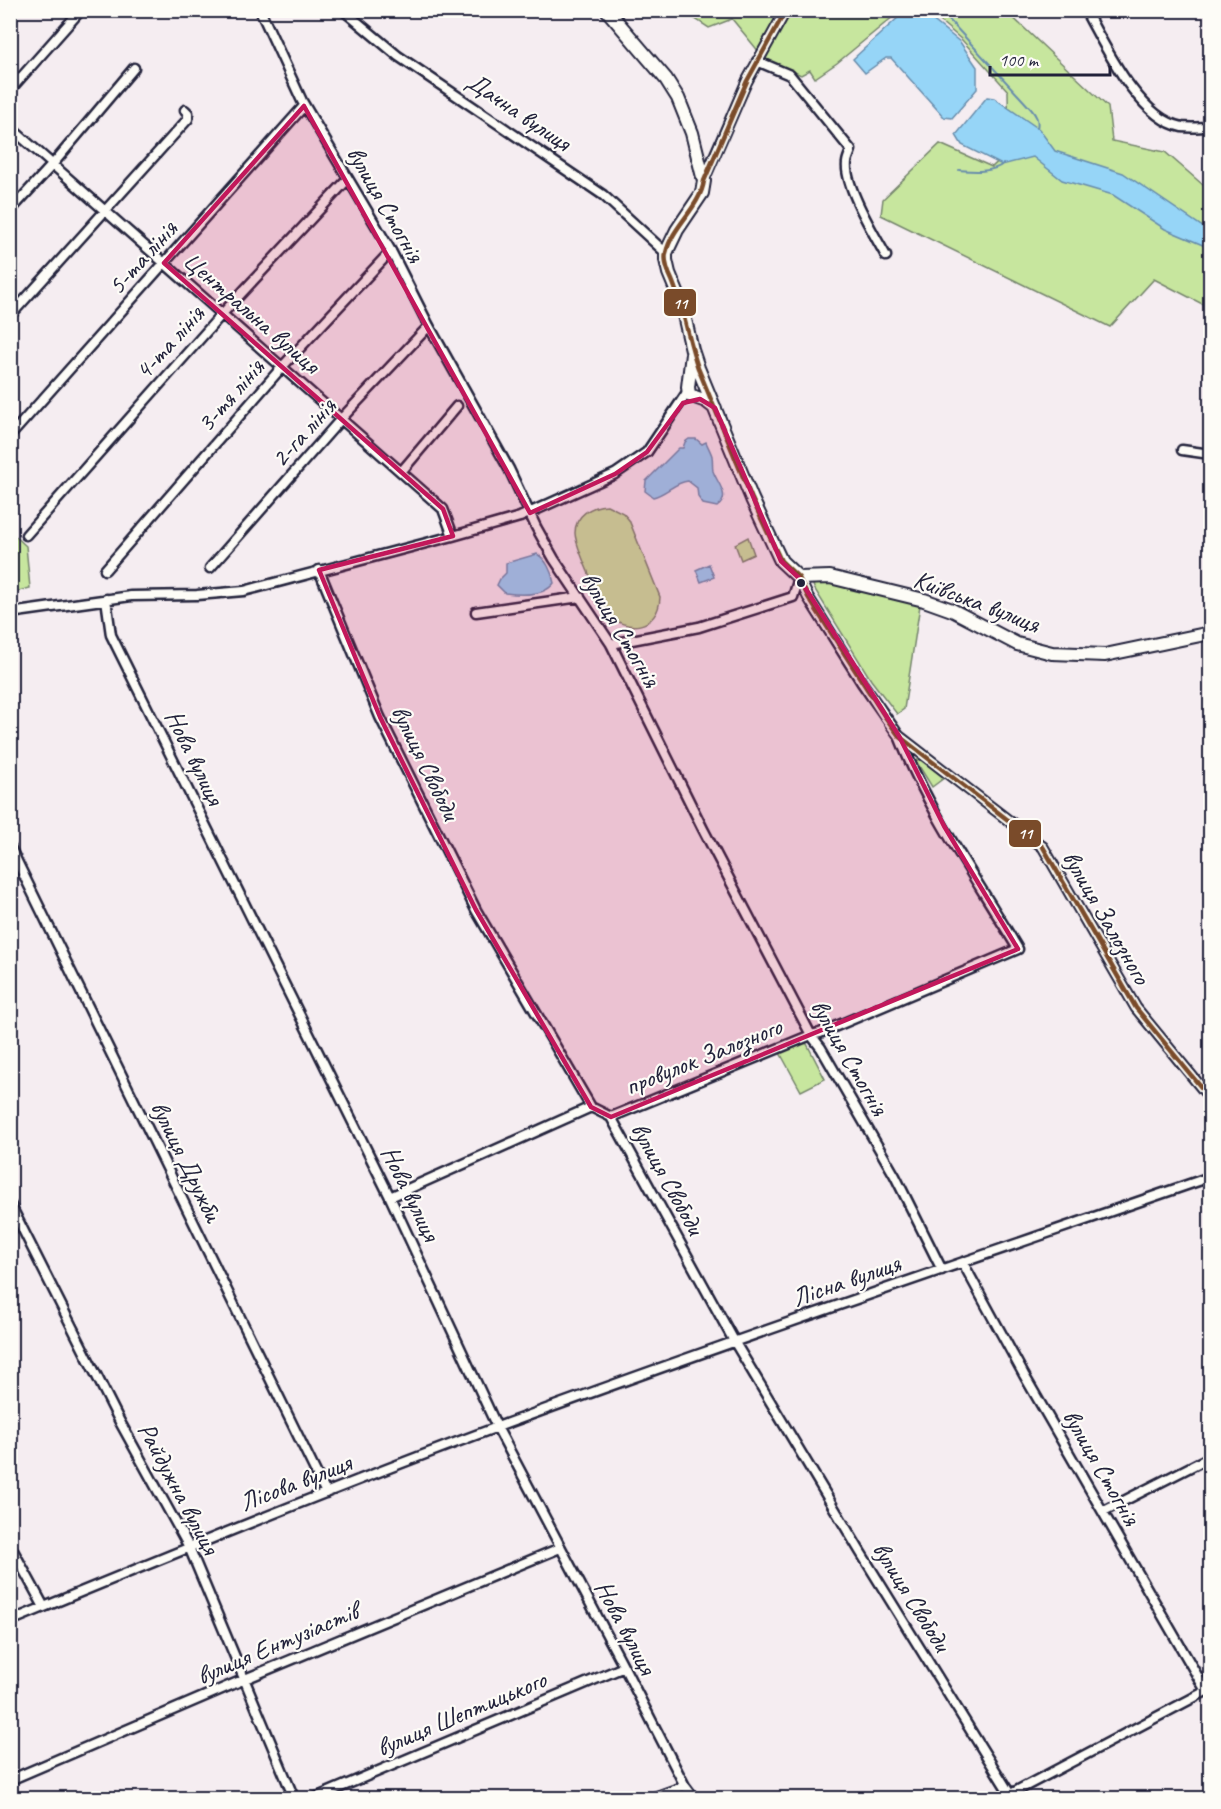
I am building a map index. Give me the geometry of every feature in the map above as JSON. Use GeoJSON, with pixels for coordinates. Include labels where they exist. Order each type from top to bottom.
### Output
{"type":"FeatureCollection","features":[{"type":"Feature","properties":{"kind":"street"},"geometry":{"type":"LineString","coordinates":[[10,90],[81,10]]}},
{"type":"Feature","properties":{"kind":"street","name":"вулиця Стогнія"},"geometry":{"type":"LineString","coordinates":[[260,10],[304,106],[391,251],[429,326],[509,469],[554,559],[611,644],[703,829],[811,1035],[821,1048],[895,1176],[942,1270]]}},
{"type":"Feature","properties":{"kind":"street","name":"Дачна вулиця"},"geometry":{"type":"LineString","coordinates":[[343,10],[398,56],[603,195],[666,252]]}},
{"type":"Feature","properties":{"kind":"street"},"geometry":{"type":"LineString","coordinates":[[607,10],[666,79],[678,98],[692,133],[704,180]]}},
{"type":"Feature","properties":{"kind":"street"},"geometry":{"type":"LineString","coordinates":[[611,644],[699,627],[793,597],[799,578],[781,561],[752,499],[715,408],[698,391],[681,302],[666,260],[666,252],[677,230],[702,193],[704,180],[757,61],[786,10]]}},
{"type":"Feature","properties":{"kind":"street"},"geometry":{"type":"LineString","coordinates":[[1085,10],[1120,70],[1142,102],[1158,116],[1181,127],[1210,127]]}},
{"type":"Feature","properties":{"kind":"street"},"geometry":{"type":"LineString","coordinates":[[757,61],[790,75],[851,150],[847,164],[848,176],[866,220],[886,256]]}},
{"type":"Feature","properties":{"kind":"street"},"geometry":{"type":"LineString","coordinates":[[10,210],[53,164],[134,68]]}},
{"type":"Feature","properties":{"kind":"street","name":"5-та лінія"},"geometry":{"type":"LineString","coordinates":[[10,436],[304,106]]}},
{"type":"Feature","properties":{"kind":"street"},"geometry":{"type":"LineString","coordinates":[[10,316],[188,119],[188,113],[185,110]]}},
{"type":"Feature","properties":{"kind":"street","name":"Центральна вулиця"},"geometry":{"type":"LineString","coordinates":[[10,127],[442,509],[453,536]]}},
{"type":"Feature","properties":{"kind":"street","name":"4-та лінія"},"geometry":{"type":"LineString","coordinates":[[26,535],[222,314],[348,179]]}},
{"type":"Feature","properties":{"kind":"street","name":"3-тя лінія"},"geometry":{"type":"LineString","coordinates":[[105,570],[282,367],[391,251]]}},
{"type":"Feature","properties":{"kind":"street","name":"2-га лінія"},"geometry":{"type":"LineString","coordinates":[[210,568],[341,419],[429,326]]}},
{"type":"Feature","properties":{"kind":"street"},"geometry":{"type":"LineString","coordinates":[[679,407],[698,391]]}},
{"type":"Feature","properties":{"kind":"street"},"geometry":{"type":"LineString","coordinates":[[10,613],[131,596],[196,595],[244,591],[453,536],[530,513],[615,474],[647,452],[679,407],[698,391]]}},
{"type":"Feature","properties":{"kind":"street"},"geometry":{"type":"LineString","coordinates":[[401,472],[457,406]]}},
{"type":"Feature","properties":{"kind":"street"},"geometry":{"type":"LineString","coordinates":[[1182,450],[1210,454]]}},
{"type":"Feature","properties":{"kind":"street","name":"вулиця Свободи"},"geometry":{"type":"LineString","coordinates":[[319,570],[380,717],[476,910],[591,1107],[611,1117],[734,1341],[1006,1796]]}},
{"type":"Feature","properties":{"kind":"street","name":"Київська вулиця"},"geometry":{"type":"LineString","coordinates":[[799,578],[830,578],[924,600],[952,610],[1017,644],[1052,653],[1105,656],[1210,633]]}},
{"type":"Feature","properties":{"kind":"street","name":"вулиця Залозного"},"geometry":{"type":"LineString","coordinates":[[799,578],[808,597],[862,683],[899,736],[1043,847],[1136,1008],[1210,1097]]}},
{"type":"Feature","properties":{"kind":"street"},"geometry":{"type":"LineString","coordinates":[[476,612],[580,597]]}},
{"type":"Feature","properties":{"kind":"street","name":"Нова вулиця"},"geometry":{"type":"LineString","coordinates":[[105,599],[111,635],[390,1197],[497,1427],[685,1786],[694,1798]]}},
{"type":"Feature","properties":{"kind":"street","name":"провулок Залозного"},"geometry":{"type":"LineString","coordinates":[[611,1117],[820,1033],[1018,949],[944,826],[909,763],[899,736]]}},
{"type":"Feature","properties":{"kind":"street","name":"вулиця Дружби"},"geometry":{"type":"LineString","coordinates":[[10,847],[326,1493]]}},
{"type":"Feature","properties":{"kind":"street"},"geometry":{"type":"LineString","coordinates":[[390,1197],[591,1107]]}},
{"type":"Feature","properties":{"kind":"street","name":"Лісна вулиця"},"geometry":{"type":"LineString","coordinates":[[497,1427],[734,1341],[1210,1177]]}},
{"type":"Feature","properties":{"kind":"street","name":"Райдужна вулиця"},"geometry":{"type":"LineString","coordinates":[[10,1204],[120,1422],[189,1547],[294,1798]]}},
{"type":"Feature","properties":{"kind":"street","name":"вулиця Стогнія"},"geometry":{"type":"LineString","coordinates":[[963,1263],[1024,1375],[1208,1690]]}},
{"type":"Feature","properties":{"kind":"street","name":"Лісова вулиця"},"geometry":{"type":"LineString","coordinates":[[10,1621],[281,1509],[497,1427]]}},
{"type":"Feature","properties":{"kind":"street"},"geometry":{"type":"LineString","coordinates":[[1104,1511],[1210,1457]]}},
{"type":"Feature","properties":{"kind":"street"},"geometry":{"type":"LineString","coordinates":[[10,1545],[44,1607]]}},
{"type":"Feature","properties":{"kind":"street","name":"вулиця Ентузіастів"},"geometry":{"type":"LineString","coordinates":[[10,1780],[560,1548]]}},
{"type":"Feature","properties":{"kind":"street","name":"вулиця Шептицького"},"geometry":{"type":"LineString","coordinates":[[315,1798],[624,1667]]}},
{"type":"Feature","properties":{"kind":"street"},"geometry":{"type":"LineString","coordinates":[[1006,1796],[1208,1690]]}},
{"type":"Feature","properties":{"kind":"street"},"geometry":{"type":"LineString","coordinates":[[652,1798],[685,1786]]}},
{"type":"Feature","properties":{"kind":"highlighted area"},"geometry":{"type":"Polygon","coordinates":[[[304,106],[530,513],[615,474],[647,452],[683,403],[700,399],[715,408],[781,561],[799,578],[899,736],[944,826],[1018,949],[611,1117],[591,1107],[476,910],[380,717],[319,570],[453,536],[443,509],[164,263],[304,106]]]}},
{"type":"Feature","properties":{"kind":"green space"},"geometry":{"type":"Polygon","coordinates":[[[683,11],[900,11],[837,63],[815,78],[810,70],[801,75],[764,58],[732,19],[709,28],[683,11]]]}},
{"type":"Feature","properties":{"kind":"green space"},"geometry":{"type":"Polygon","coordinates":[[[900,11],[1006,11],[1108,107],[1112,141],[1165,152],[1210,191],[1210,308],[1154,279],[1110,327],[881,215],[883,199],[940,144],[992,167],[1009,151],[1008,91],[962,40],[933,15],[900,11]]]}},
{"type":"Feature","properties":{"kind":"green space"},"geometry":{"type":"Polygon","coordinates":[[[607,505],[623,513],[629,520],[660,597],[654,616],[640,625],[622,624],[606,612],[576,540],[576,527],[581,516],[595,507],[607,505]]]}},
{"type":"Feature","properties":{"kind":"green space"},"geometry":{"type":"Polygon","coordinates":[[[11,532],[26,546],[30,588],[11,593],[11,532]]]}},
{"type":"Feature","properties":{"kind":"green space"},"geometry":{"type":"Polygon","coordinates":[[[748,537],[754,554],[741,560],[735,544],[748,537]]]}},
{"type":"Feature","properties":{"kind":"green space"},"geometry":{"type":"Polygon","coordinates":[[[816,579],[920,605],[904,709],[897,714],[871,680],[814,588],[812,582],[816,579]]]}},
{"type":"Feature","properties":{"kind":"green space"},"geometry":{"type":"Polygon","coordinates":[[[921,758],[944,778],[932,787],[916,761],[921,758]]]}},
{"type":"Feature","properties":{"kind":"green space"},"geometry":{"type":"Polygon","coordinates":[[[802,1042],[807,1044],[825,1079],[801,1091],[779,1051],[802,1042]]]}},
{"type":"Feature","properties":{"kind":"water"},"geometry":{"type":"Polygon","coordinates":[[[902,14],[931,19],[960,42],[977,67],[977,89],[952,118],[944,117],[891,58],[886,58],[865,73],[853,59],[902,14]]]}},
{"type":"Feature","properties":{"kind":"water"},"geometry":{"type":"Polygon","coordinates":[[[987,97],[994,98],[1039,129],[1055,151],[1123,173],[1210,232],[1210,248],[1165,229],[1113,195],[1062,180],[1033,157],[1002,165],[962,145],[956,135],[987,97]]]}},
{"type":"Feature","properties":{"kind":"water"},"geometry":{"type":"Polygon","coordinates":[[[689,439],[696,439],[702,444],[706,442],[711,453],[713,471],[723,494],[723,499],[717,507],[703,504],[698,497],[697,488],[688,481],[653,497],[645,491],[646,481],[679,448],[683,448],[689,439]]]}},
{"type":"Feature","properties":{"kind":"water"},"geometry":{"type":"Polygon","coordinates":[[[537,554],[546,562],[552,575],[554,583],[550,588],[538,593],[518,594],[505,593],[497,585],[506,573],[506,563],[537,554]]]}},
{"type":"Feature","properties":{"kind":"water"},"geometry":{"type":"Polygon","coordinates":[[[709,564],[714,577],[701,582],[696,570],[709,564]]]}},
{"type":"Feature","properties":{"kind":"waterway"},"geometry":{"type":"LineString","coordinates":[[940,10],[1031,109],[1037,118],[1037,128]]}},
{"type":"Feature","properties":{"kind":"waterway"},"geometry":{"type":"LineString","coordinates":[[959,170],[988,170],[1003,164]]}},
{"type":"Feature","properties":{"kind":"transit line","name":"11"},"geometry":{"type":"LineString","coordinates":[[786,10],[747,81],[697,200],[674,234],[666,253],[667,267],[680,302],[698,368],[752,499],[781,561],[799,578],[808,597],[885,717],[899,736],[1043,847],[1136,1008],[1210,1097]]}}]}
